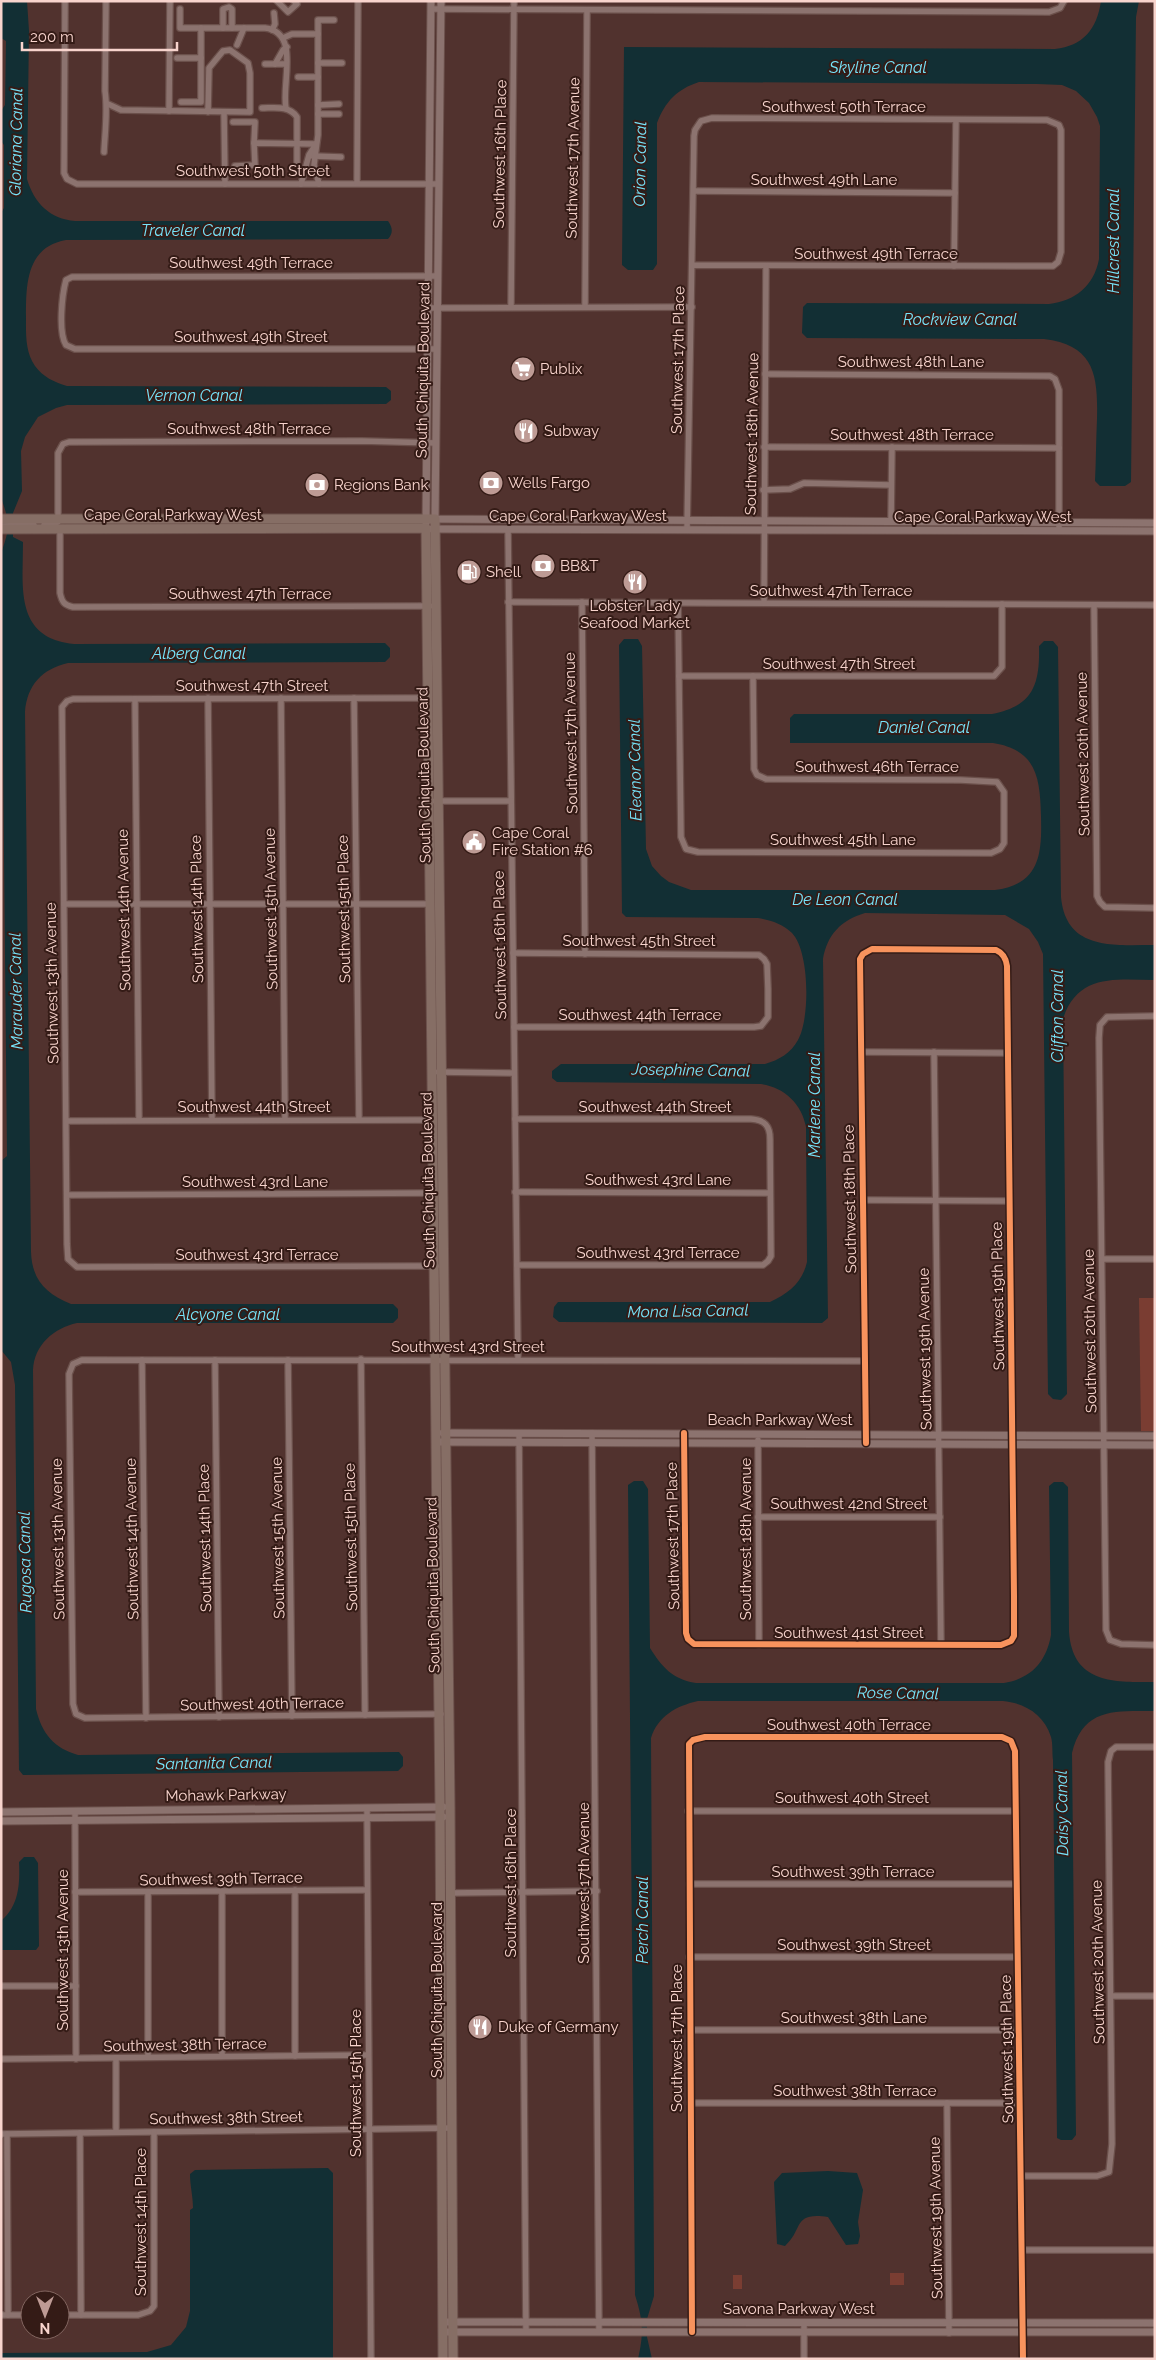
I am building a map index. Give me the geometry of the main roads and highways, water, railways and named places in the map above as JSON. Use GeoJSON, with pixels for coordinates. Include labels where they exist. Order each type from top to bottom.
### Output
{"type":"FeatureCollection","features":[{"type":"Feature","properties":{"kind":"main road","name":"Cape Coral Parkway West"},"geometry":{"type":"LineString","coordinates":[[1,519],[22,524]]}},
{"type":"Feature","properties":{"kind":"main road","name":"Cape Coral Parkway West"},"geometry":{"type":"LineString","coordinates":[[1,527],[22,524],[191,519],[320,519],[430,524]]}},
{"type":"Feature","properties":{"kind":"main road"},"geometry":{"type":"LineString","coordinates":[[128,528],[131,524],[173,524],[191,519]]}},
{"type":"Feature","properties":{"kind":"main road"},"geometry":{"type":"LineString","coordinates":[[255,528],[271,524],[313,524],[320,519]]}},
{"type":"Feature","properties":{"kind":"main road","name":"Cape Coral Parkway West"},"geometry":{"type":"LineString","coordinates":[[59,524],[128,528],[255,528],[430,524]]}},
{"type":"Feature","properties":{"kind":"main road","name":"South Chiquita Boulevard"},"geometry":{"type":"LineString","coordinates":[[430,524],[436,606],[431,1072],[437,1120],[442,1194],[438,1266]]}},
{"type":"Feature","properties":{"kind":"main road","name":"South Chiquita Boulevard"},"geometry":{"type":"LineString","coordinates":[[430,524],[426,606],[427,698],[433,802]]}},
{"type":"Feature","properties":{"kind":"main road","name":"South Chiquita Boulevard"},"geometry":{"type":"LineString","coordinates":[[434,904],[441,1072],[432,1193],[438,1266],[440,1359],[439,1714],[447,2128],[448,2322],[443,2359]]}},
{"type":"Feature","properties":{"kind":"main road","name":"South Chiquita Boulevard"},"geometry":{"type":"LineString","coordinates":[[440,1437],[449,1714],[451,1893],[447,2128]]}},
{"type":"Feature","properties":{"kind":"main road","name":"South Chiquita Boulevard"},"geometry":{"type":"LineString","coordinates":[[448,2332],[453,2359]]}},
{"type":"Feature","properties":{"kind":"water"},"geometry":{"type":"Polygon","coordinates":[[[1,1],[27,1],[29,31],[27,179],[34,195],[44,208],[51,213],[66,220],[75,221],[388,221],[392,230],[388,239],[66,240],[53,244],[43,250],[31,269],[28,280],[26,330],[29,354],[35,366],[45,376],[67,386],[386,387],[391,391],[391,400],[386,404],[67,405],[38,417],[25,437],[21,451],[22,491],[13,513],[13,537],[23,542],[23,592],[26,608],[31,621],[41,632],[55,640],[74,644],[385,643],[390,648],[390,657],[385,662],[68,663],[43,674],[33,686],[26,702],[25,712],[31,1252],[34,1271],[48,1291],[71,1304],[393,1304],[398,1309],[398,1318],[393,1323],[77,1323],[53,1333],[41,1345],[34,1361],[33,1370],[36,1709],[42,1726],[50,1739],[62,1748],[78,1755],[399,1752],[403,1757],[403,1766],[398,1771],[23,1775],[19,1770],[15,1385],[11,1362],[1,1350],[1,1161],[7,1156],[1,553],[8,526],[1,498],[1,213],[4,208],[4,145],[1,141],[1,111],[5,105],[6,41],[1,38],[1,1]]]}},
{"type":"Feature","properties":{"kind":"water"},"geometry":{"type":"Polygon","coordinates":[[[1101,1],[1139,1],[1136,17],[1131,482],[1125,486],[1100,486],[1095,481],[1097,403],[1094,376],[1090,365],[1074,348],[1061,342],[1044,339],[807,338],[802,333],[803,307],[807,303],[1049,304],[1067,300],[1082,291],[1093,277],[1099,259],[1100,126],[1089,103],[1076,91],[1062,85],[1037,84],[699,82],[691,85],[673,97],[657,123],[657,264],[653,270],[628,270],[622,265],[624,47],[1055,49],[1073,44],[1087,34],[1096,20],[1101,1]]]}},
{"type":"Feature","properties":{"kind":"water"},"geometry":{"type":"Polygon","coordinates":[[[624,639],[638,639],[642,646],[646,849],[652,866],[661,876],[669,882],[691,890],[995,890],[1010,887],[1021,881],[1030,874],[1039,855],[1041,816],[1037,778],[1027,759],[1019,752],[993,743],[790,743],[790,718],[794,714],[992,714],[1017,705],[1031,692],[1038,672],[1039,646],[1044,641],[1053,641],[1058,647],[1061,897],[1065,915],[1072,927],[1082,936],[1094,941],[1124,945],[1155,945],[1155,980],[1113,980],[1088,986],[1070,1004],[1063,1019],[1067,1394],[1061,1400],[1053,1399],[1048,1394],[1043,954],[1038,942],[1029,929],[1005,915],[865,913],[842,924],[828,943],[823,959],[828,1318],[822,1323],[559,1322],[553,1317],[554,1307],[558,1302],[770,1302],[783,1295],[798,1282],[807,1262],[806,1127],[801,1111],[791,1098],[777,1089],[761,1084],[557,1082],[552,1078],[552,1071],[561,1064],[765,1064],[780,1058],[792,1049],[798,1040],[805,1017],[806,986],[802,955],[798,942],[785,927],[772,921],[758,918],[626,917],[622,913],[619,645],[624,639]]]}},
{"type":"Feature","properties":{"kind":"water"},"geometry":{"type":"Polygon","coordinates":[[[634,1481],[643,1481],[648,1489],[650,1648],[659,1661],[680,1679],[696,1683],[1004,1683],[1014,1681],[1030,1673],[1041,1661],[1049,1645],[1051,1635],[1049,1486],[1054,1482],[1063,1482],[1068,1487],[1069,1632],[1072,1649],[1079,1662],[1088,1671],[1099,1677],[1126,1682],[1155,1682],[1155,1711],[1114,1712],[1093,1719],[1084,1727],[1077,1738],[1072,1753],[1076,2135],[1072,2140],[1057,2138],[1053,1760],[1051,1737],[1044,1722],[1026,1707],[1003,1701],[698,1701],[675,1709],[658,1724],[651,1738],[654,2296],[647,2319],[647,2337],[652,2359],[638,2359],[642,2327],[635,2295],[628,1485],[634,1481]]]}},
{"type":"Feature","properties":{"kind":"water"},"geometry":{"type":"Polygon","coordinates":[[[24,1857],[34,1857],[38,1863],[39,1946],[36,1950],[1,1950],[1,1921],[12,1909],[15,1902],[19,1878],[19,1862],[24,1857]]]}},
{"type":"Feature","properties":{"kind":"water"},"geometry":{"type":"Polygon","coordinates":[[[328,2168],[333,2173],[333,2359],[1,2359],[1,2353],[147,2352],[171,2345],[186,2327],[190,2311],[190,2210],[193,2208],[190,2174],[195,2170],[328,2168]]]}},
{"type":"Feature","properties":{"kind":"water"},"geometry":{"type":"Polygon","coordinates":[[[828,2171],[857,2173],[863,2190],[858,2222],[860,2236],[858,2244],[846,2245],[828,2217],[817,2216],[804,2219],[785,2246],[777,2244],[774,2182],[782,2173],[828,2171]]]}},
{"type":"Feature","properties":{"kind":"place","name":"Publix"},"geometry":{"type":"Point","coordinates":[523,369]}},
{"type":"Feature","properties":{"kind":"place","name":"Subway"},"geometry":{"type":"Point","coordinates":[526,431]}},
{"type":"Feature","properties":{"kind":"place","name":"Wells Fargo"},"geometry":{"type":"Point","coordinates":[491,483]}},
{"type":"Feature","properties":{"kind":"place","name":"Regions Bank"},"geometry":{"type":"Point","coordinates":[317,485]}},
{"type":"Feature","properties":{"kind":"place","name":"BB&T"},"geometry":{"type":"Point","coordinates":[543,566]}},
{"type":"Feature","properties":{"kind":"place","name":"Shell"},"geometry":{"type":"Point","coordinates":[469,572]}},
{"type":"Feature","properties":{"kind":"place","name":"Lobster Lady Seafood Market"},"geometry":{"type":"Point","coordinates":[635,582]}},
{"type":"Feature","properties":{"kind":"place","name":"Cape Coral Fire Station #6"},"geometry":{"type":"Point","coordinates":[474,842]}},
{"type":"Feature","properties":{"kind":"place","name":"Duke of Germany"},"geometry":{"type":"Point","coordinates":[480,2027]}},
{"type":"Feature","properties":{"kind":"water label","name":"Skyline Canal"},"geometry":{"type":"Point","coordinates":[878,67]}},
{"type":"Feature","properties":{"kind":"water label","name":"Gloriana Canal"},"geometry":{"type":"Point","coordinates":[16,142]}},
{"type":"Feature","properties":{"kind":"water label","name":"Orion Canal"},"geometry":{"type":"Point","coordinates":[640,164]}},
{"type":"Feature","properties":{"kind":"water label","name":"Traveler Canal"},"geometry":{"type":"Point","coordinates":[193,230]}},
{"type":"Feature","properties":{"kind":"water label","name":"Hillcrest Canal"},"geometry":{"type":"Point","coordinates":[1113,241]}},
{"type":"Feature","properties":{"kind":"water label","name":"Rockview Canal"},"geometry":{"type":"Point","coordinates":[960,319]}},
{"type":"Feature","properties":{"kind":"water label","name":"Vernon Canal"},"geometry":{"type":"Point","coordinates":[194,395]}},
{"type":"Feature","properties":{"kind":"water label","name":"Alberg Canal"},"geometry":{"type":"Point","coordinates":[199,653]}},
{"type":"Feature","properties":{"kind":"water label","name":"Daniel Canal"},"geometry":{"type":"Point","coordinates":[924,727]}},
{"type":"Feature","properties":{"kind":"water label","name":"Eleanor Canal"},"geometry":{"type":"Point","coordinates":[635,770]}},
{"type":"Feature","properties":{"kind":"water label","name":"De Leon Canal"},"geometry":{"type":"Point","coordinates":[845,899]}},
{"type":"Feature","properties":{"kind":"water label","name":"Marauder Canal"},"geometry":{"type":"Point","coordinates":[16,991]}},
{"type":"Feature","properties":{"kind":"water label","name":"Clifton Canal"},"geometry":{"type":"Point","coordinates":[1057,1016]}},
{"type":"Feature","properties":{"kind":"water label","name":"Josephine Canal"},"geometry":{"type":"Point","coordinates":[691,1070]}},
{"type":"Feature","properties":{"kind":"water label","name":"Marlene Canal"},"geometry":{"type":"Point","coordinates":[814,1105]}},
{"type":"Feature","properties":{"kind":"water label","name":"Mona Lisa Canal"},"geometry":{"type":"Point","coordinates":[688,1311]}},
{"type":"Feature","properties":{"kind":"water label","name":"Alcyone Canal"},"geometry":{"type":"Point","coordinates":[228,1314]}},
{"type":"Feature","properties":{"kind":"water label","name":"Rugosa Canal"},"geometry":{"type":"Point","coordinates":[25,1562]}},
{"type":"Feature","properties":{"kind":"water label","name":"Rose Canal"},"geometry":{"type":"Point","coordinates":[898,1693]}},
{"type":"Feature","properties":{"kind":"water label","name":"Santanita Canal"},"geometry":{"type":"Point","coordinates":[214,1763]}},
{"type":"Feature","properties":{"kind":"water label","name":"Daisy Canal"},"geometry":{"type":"Point","coordinates":[1062,1813]}},
{"type":"Feature","properties":{"kind":"water label","name":"Perch Canal"},"geometry":{"type":"Point","coordinates":[642,1920]}}]}
